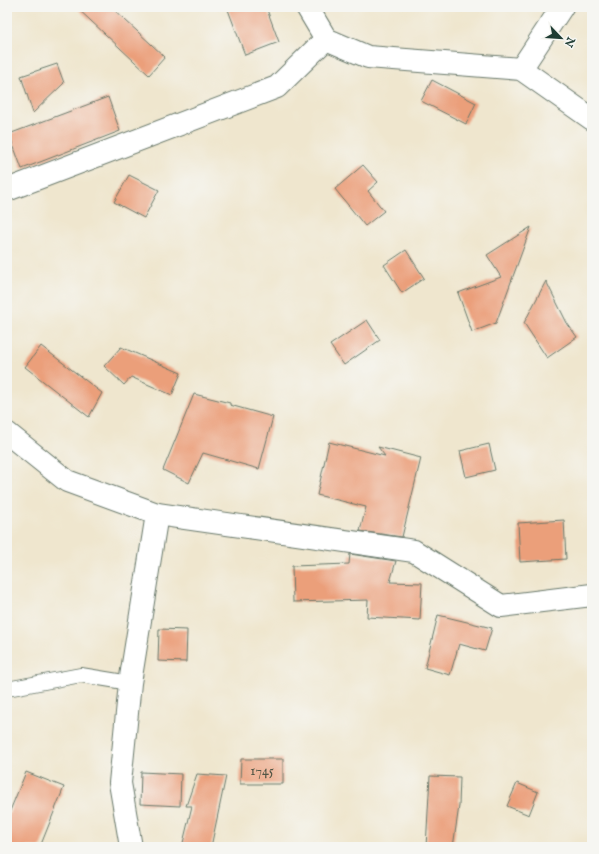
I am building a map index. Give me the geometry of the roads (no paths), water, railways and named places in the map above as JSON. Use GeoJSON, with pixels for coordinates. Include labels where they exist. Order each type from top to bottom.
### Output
{"type":"FeatureCollection","features":[{"type":"Feature","properties":{"kind":"street"},"geometry":{"type":"LineString","coordinates":[[307,7],[326,39],[368,56],[521,69],[592,119]]}},
{"type":"Feature","properties":{"kind":"street"},"geometry":{"type":"LineString","coordinates":[[521,69],[562,7]]}},
{"type":"Feature","properties":{"kind":"street"},"geometry":{"type":"LineString","coordinates":[[7,190],[277,87],[326,39]]}},
{"type":"Feature","properties":{"kind":"street"},"geometry":{"type":"LineString","coordinates":[[7,433],[67,481],[157,514],[414,551],[501,606],[592,595]]}},
{"type":"Feature","properties":{"kind":"street"},"geometry":{"type":"LineString","coordinates":[[131,847],[120,783],[130,683],[157,514]]}},
{"type":"Feature","properties":{"kind":"lane"},"geometry":{"type":"LineString","coordinates":[[7,689],[81,675],[130,683]]}}]}
